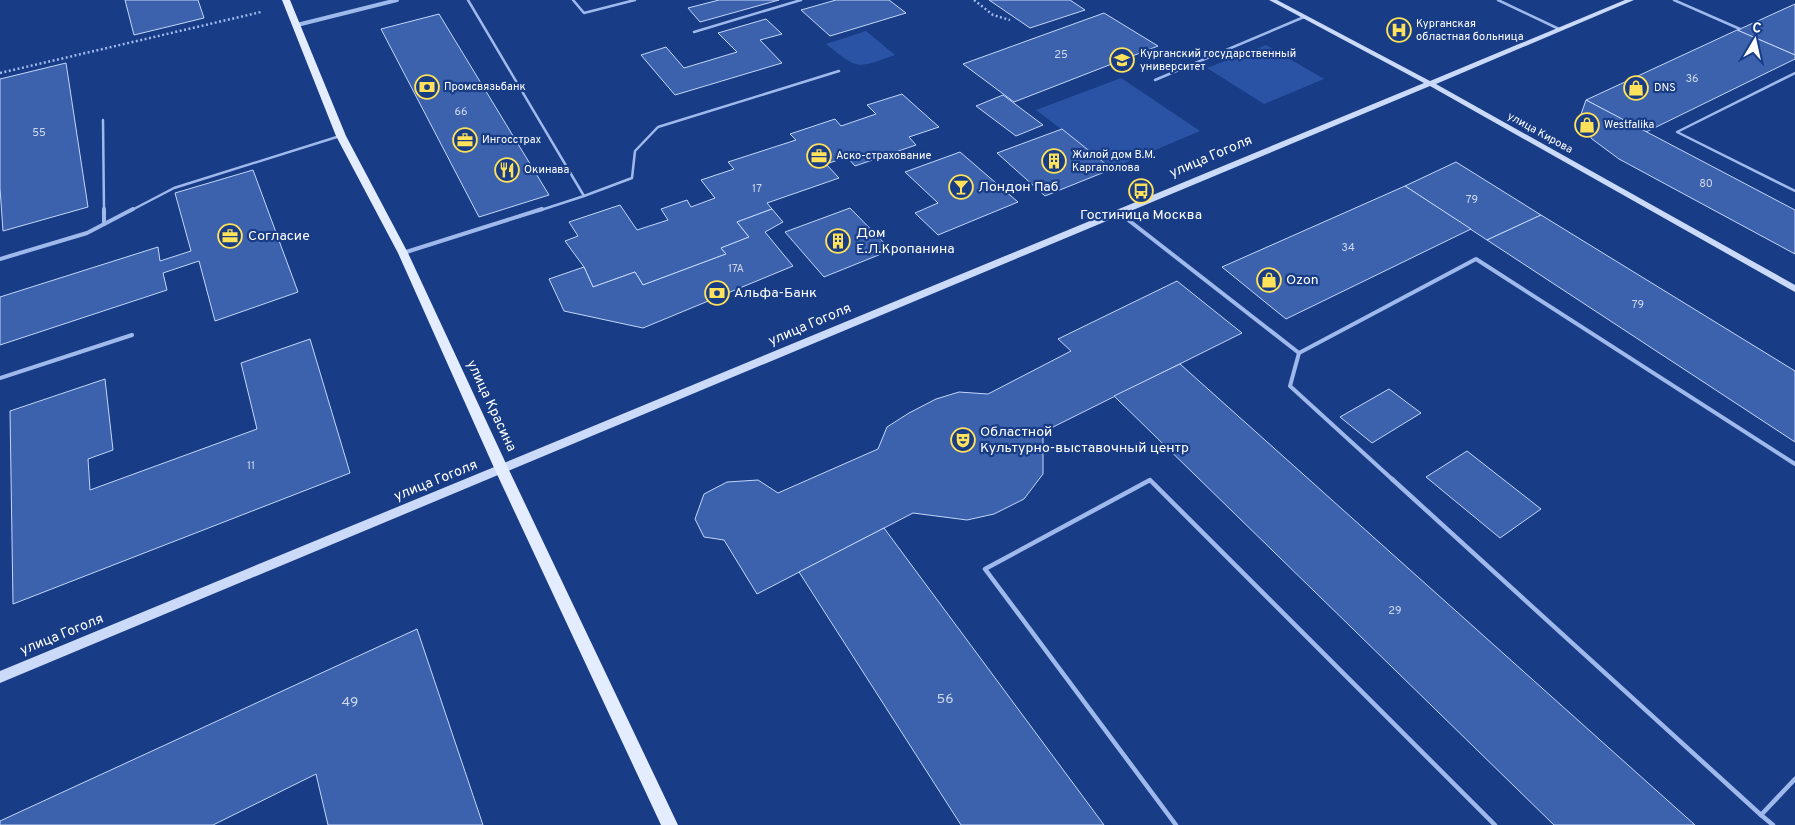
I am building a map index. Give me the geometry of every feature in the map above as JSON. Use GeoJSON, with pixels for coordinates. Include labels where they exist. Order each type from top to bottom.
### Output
{"type":"FeatureCollection","features":[{"type":"Feature","properties":{"kind":"main road","name":"улица Кирова"},"geometry":{"type":"LineString","coordinates":[[1272,0],[1429,83],[1795,289]]}},
{"type":"Feature","properties":{"kind":"main road","name":"улица Гоголя"},"geometry":{"type":"LineString","coordinates":[[0,677],[1631,0]]}},
{"type":"Feature","properties":{"kind":"main road","name":"улица Красина"},"geometry":{"type":"LineString","coordinates":[[287,3],[341,136],[402,253],[502,470],[670,825]]}},
{"type":"Feature","properties":{"kind":"street"},"geometry":{"type":"LineString","coordinates":[[297,25],[397,0]]}},
{"type":"Feature","properties":{"kind":"lane"},"geometry":{"type":"LineString","coordinates":[[468,0],[584,196]]}},
{"type":"Feature","properties":{"kind":"lane"},"geometry":{"type":"LineString","coordinates":[[573,0],[584,14],[635,0]]}},
{"type":"Feature","properties":{"kind":"lane"},"geometry":{"type":"LineString","coordinates":[[694,32],[801,0]]}},
{"type":"Feature","properties":{"kind":"lane"},"geometry":{"type":"LineString","coordinates":[[1498,0],[1559,30]]}},
{"type":"Feature","properties":{"kind":"lane"},"geometry":{"type":"LineString","coordinates":[[1674,0],[1740,29]]}},
{"type":"Feature","properties":{"kind":"lane"},"geometry":{"type":"LineString","coordinates":[[1155,80],[1304,17]]}},
{"type":"Feature","properties":{"kind":"lane"},"geometry":{"type":"LineString","coordinates":[[402,253],[584,196],[632,178],[635,151],[658,127],[840,71]]}},
{"type":"Feature","properties":{"kind":"lane"},"geometry":{"type":"LineString","coordinates":[[1795,73],[1677,132],[1795,191]]}},
{"type":"Feature","properties":{"kind":"lane"},"geometry":{"type":"LineString","coordinates":[[103,120],[104,224]]}},
{"type":"Feature","properties":{"kind":"lane"},"geometry":{"type":"LineString","coordinates":[[0,259],[87,233],[174,188],[341,136]]}},
{"type":"Feature","properties":{"kind":"lane"},"geometry":{"type":"LineString","coordinates":[[1118,212],[1299,354]]}},
{"type":"Feature","properties":{"kind":"lane"},"geometry":{"type":"LineString","coordinates":[[1773,825],[1290,386],[1299,354],[1476,260],[1795,464]]}},
{"type":"Feature","properties":{"kind":"lane"},"geometry":{"type":"LineString","coordinates":[[0,378],[132,335]]}},
{"type":"Feature","properties":{"kind":"lane"},"geometry":{"type":"LineString","coordinates":[[1176,825],[985,569],[1150,480],[1495,825]]}},
{"type":"Feature","properties":{"kind":"lane"},"geometry":{"type":"LineString","coordinates":[[1761,815],[1795,779]]}},
{"type":"Feature","properties":{"kind":"path"},"geometry":{"type":"LineString","coordinates":[[974,0],[993,15],[1010,20]]}},
{"type":"Feature","properties":{"kind":"path"},"geometry":{"type":"LineString","coordinates":[[0,73],[287,3]]}},
{"type":"Feature","properties":{"kind":"shaded area"},"geometry":{"type":"Polygon","coordinates":[[[866,31],[895,55],[864,65],[852,63],[826,44],[866,31]]]}},
{"type":"Feature","properties":{"kind":"shaded area"},"geometry":{"type":"Polygon","coordinates":[[[1266,45],[1324,79],[1264,104],[1207,68],[1266,45]]]}},
{"type":"Feature","properties":{"kind":"shaded area"},"geometry":{"type":"Polygon","coordinates":[[[1121,78],[1200,131],[1113,168],[1036,110],[1121,78]]]}},
{"type":"Feature","properties":{"kind":"building"},"geometry":{"type":"Polygon","coordinates":[[[125,0],[198,0],[204,18],[134,35],[125,0]]]}},
{"type":"Feature","properties":{"kind":"building"},"geometry":{"type":"Polygon","coordinates":[[[719,0],[779,0],[700,22],[688,8],[719,0]]]}},
{"type":"Feature","properties":{"kind":"building"},"geometry":{"type":"Polygon","coordinates":[[[836,0],[889,0],[906,13],[830,36],[801,10],[836,0]]]}},
{"type":"Feature","properties":{"kind":"building"},"geometry":{"type":"Polygon","coordinates":[[[989,0],[1070,0],[1085,10],[1030,28],[989,0]]]}},
{"type":"Feature","properties":{"kind":"building"},"geometry":{"type":"Polygon","coordinates":[[[1795,4],[1795,55],[1737,30],[1740,29],[1795,4]]]}},
{"type":"Feature","properties":{"kind":"building"},"geometry":{"type":"Polygon","coordinates":[[[1104,13],[1158,46],[1014,102],[963,64],[1104,13]]]}},
{"type":"Feature","properties":{"kind":"building"},"geometry":{"type":"Polygon","coordinates":[[[439,14],[549,195],[479,217],[381,29],[439,14]]]}},
{"type":"Feature","properties":{"kind":"building"},"geometry":{"type":"Polygon","coordinates":[[[766,19],[782,34],[760,40],[782,63],[675,95],[641,55],[666,47],[684,68],[737,52],[718,33],[766,19]]]}},
{"type":"Feature","properties":{"kind":"building"},"geometry":{"type":"Polygon","coordinates":[[[1737,30],[1795,55],[1795,59],[1646,132],[1586,100],[1737,30]]]}},
{"type":"Feature","properties":{"kind":"building"},"geometry":{"type":"Polygon","coordinates":[[[66,63],[88,207],[3,231],[0,188],[0,79],[66,63]]]}},
{"type":"Feature","properties":{"kind":"building"},"geometry":{"type":"Polygon","coordinates":[[[902,94],[939,127],[909,137],[916,145],[855,166],[847,157],[826,164],[839,178],[767,203],[772,209],[737,222],[749,237],[721,248],[726,254],[643,285],[635,272],[593,287],[584,267],[565,241],[578,236],[569,222],[620,205],[637,230],[668,220],[661,209],[687,200],[691,207],[715,198],[701,180],[734,169],[728,162],[796,140],[790,134],[835,119],[841,126],[876,114],[867,105],[902,94]]]}},
{"type":"Feature","properties":{"kind":"building"},"geometry":{"type":"Polygon","coordinates":[[[1003,95],[1043,125],[1016,136],[976,106],[1003,95]]]}},
{"type":"Feature","properties":{"kind":"building"},"geometry":{"type":"Polygon","coordinates":[[[1586,100],[1795,210],[1795,254],[1619,159],[1592,139],[1579,120],[1586,100]]]}},
{"type":"Feature","properties":{"kind":"building","name":"Жилой дом В.М. Каргаполова"},"geometry":{"type":"Polygon","coordinates":[[[1062,129],[1112,169],[1045,196],[997,153],[1062,129]]]}},
{"type":"Feature","properties":{"kind":"building","name":"Лондон Паб"},"geometry":{"type":"Polygon","coordinates":[[[960,152],[1018,202],[938,235],[915,213],[938,203],[905,172],[960,152]]]}},
{"type":"Feature","properties":{"kind":"building"},"geometry":{"type":"Polygon","coordinates":[[[1456,162],[1541,215],[1487,240],[1405,186],[1456,162]]]}},
{"type":"Feature","properties":{"kind":"building"},"geometry":{"type":"Polygon","coordinates":[[[253,170],[298,292],[215,321],[199,261],[163,273],[167,290],[0,345],[0,297],[158,247],[160,261],[191,251],[175,193],[253,170]]]}},
{"type":"Feature","properties":{"kind":"building"},"geometry":{"type":"Polygon","coordinates":[[[1405,186],[1471,229],[1286,319],[1222,267],[1405,186]]]}},
{"type":"Feature","properties":{"kind":"building","name":"Дом Е.Л.Кропанина"},"geometry":{"type":"Polygon","coordinates":[[[850,208],[891,250],[824,277],[785,232],[850,208]]]}},
{"type":"Feature","properties":{"kind":"building"},"geometry":{"type":"Polygon","coordinates":[[[772,209],[783,222],[765,232],[793,266],[643,328],[564,311],[549,279],[584,267],[593,287],[635,272],[643,285],[726,254],[721,248],[749,237],[737,222],[772,209]]]}},
{"type":"Feature","properties":{"kind":"building"},"geometry":{"type":"Polygon","coordinates":[[[1541,215],[1795,371],[1795,442],[1487,240],[1541,215]]]}},
{"type":"Feature","properties":{"kind":"building","name":"Областной Культурно-выставочный центр"},"geometry":{"type":"Polygon","coordinates":[[[1177,281],[1242,333],[1043,432],[1043,474],[1024,499],[994,514],[967,520],[913,513],[757,594],[724,540],[704,537],[695,519],[704,494],[727,482],[758,480],[778,493],[878,449],[887,427],[909,413],[936,399],[959,392],[988,394],[1071,351],[1058,339],[1177,281]]]}},
{"type":"Feature","properties":{"kind":"building"},"geometry":{"type":"Polygon","coordinates":[[[310,339],[350,473],[13,604],[10,411],[105,379],[113,450],[88,459],[90,490],[257,429],[241,363],[310,339]]]}},
{"type":"Feature","properties":{"kind":"building"},"geometry":{"type":"Polygon","coordinates":[[[1180,364],[1695,825],[1554,825],[1114,396],[1180,364]]]}},
{"type":"Feature","properties":{"kind":"building"},"geometry":{"type":"Polygon","coordinates":[[[1389,389],[1421,413],[1372,443],[1340,417],[1389,389]]]}},
{"type":"Feature","properties":{"kind":"building"},"geometry":{"type":"Polygon","coordinates":[[[1467,451],[1541,509],[1500,538],[1426,477],[1467,451]]]}},
{"type":"Feature","properties":{"kind":"building"},"geometry":{"type":"Polygon","coordinates":[[[884,528],[1104,825],[961,825],[799,572],[884,528]]]}},
{"type":"Feature","properties":{"kind":"building"},"geometry":{"type":"Polygon","coordinates":[[[417,629],[483,825],[328,825],[316,774],[213,825],[0,825],[0,821],[417,629]]]}},
{"type":"Feature","properties":{"kind":"place","name":"Курганская областная больница"},"geometry":{"type":"Point","coordinates":[1399,30]}},
{"type":"Feature","properties":{"kind":"place","name":"Курганский государственный университет"},"geometry":{"type":"Point","coordinates":[1122,60]}},
{"type":"Feature","properties":{"kind":"place","name":"Промсвязьбанк"},"geometry":{"type":"Point","coordinates":[427,87]}},
{"type":"Feature","properties":{"kind":"place","name":"DNS"},"geometry":{"type":"Point","coordinates":[1636,88]}},
{"type":"Feature","properties":{"kind":"place","name":"Westfalika"},"geometry":{"type":"Point","coordinates":[1587,125]}},
{"type":"Feature","properties":{"kind":"place","name":"Ингосстрах"},"geometry":{"type":"Point","coordinates":[465,140]}},
{"type":"Feature","properties":{"kind":"place","name":"Аско-страхование"},"geometry":{"type":"Point","coordinates":[819,156]}},
{"type":"Feature","properties":{"kind":"place","name":"Жилой дом В.М. Каргаполова"},"geometry":{"type":"Point","coordinates":[1054,161]}},
{"type":"Feature","properties":{"kind":"place","name":"Окинава"},"geometry":{"type":"Point","coordinates":[507,170]}},
{"type":"Feature","properties":{"kind":"place","name":"Лондон Паб"},"geometry":{"type":"Point","coordinates":[961,187]}},
{"type":"Feature","properties":{"kind":"place","name":"Гостиница Москва"},"geometry":{"type":"Point","coordinates":[1141,191]}},
{"type":"Feature","properties":{"kind":"place","name":"Согласие"},"geometry":{"type":"Point","coordinates":[230,236]}},
{"type":"Feature","properties":{"kind":"place","name":"Дом Е.Л.Кропанина"},"geometry":{"type":"Point","coordinates":[838,241]}},
{"type":"Feature","properties":{"kind":"place","name":"Ozon"},"geometry":{"type":"Point","coordinates":[1269,280]}},
{"type":"Feature","properties":{"kind":"place","name":"Альфа-Банк"},"geometry":{"type":"Point","coordinates":[717,293]}},
{"type":"Feature","properties":{"kind":"place","name":"Областной Культурно-выставочный центр"},"geometry":{"type":"Point","coordinates":[963,440]}}]}
